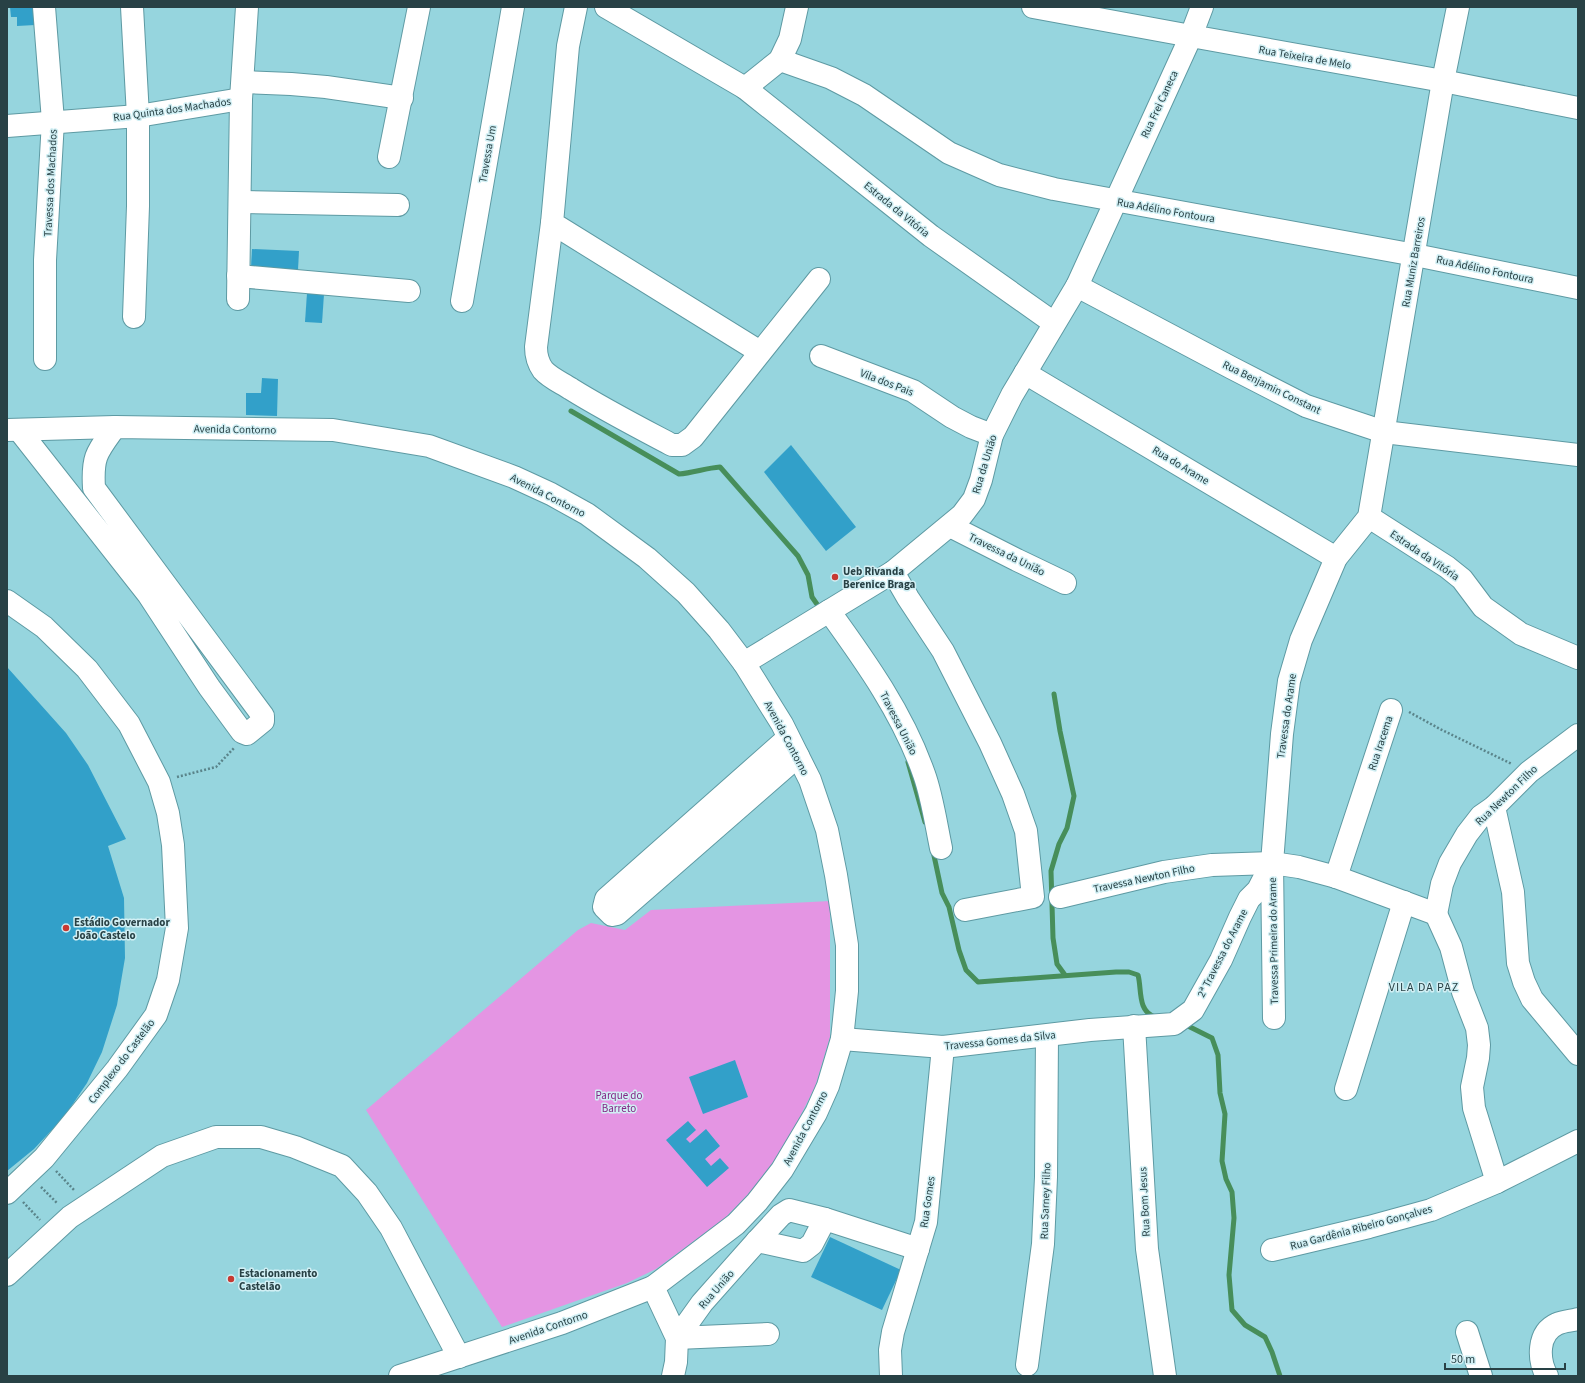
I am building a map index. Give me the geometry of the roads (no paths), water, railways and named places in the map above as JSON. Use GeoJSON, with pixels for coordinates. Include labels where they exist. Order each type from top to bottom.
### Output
{"type":"FeatureCollection","features":[{"type":"Feature","properties":{"kind":"street","name":"Travessa dos Machados"},"geometry":{"type":"LineString","coordinates":[[44,7],[53,121],[45,260],[45,359]]}},
{"type":"Feature","properties":{"kind":"street"},"geometry":{"type":"LineString","coordinates":[[132,7],[138,116],[138,206],[134,317]]}},
{"type":"Feature","properties":{"kind":"street"},"geometry":{"type":"LineString","coordinates":[[238,299],[242,91],[247,7]]}},
{"type":"Feature","properties":{"kind":"street"},"geometry":{"type":"LineString","coordinates":[[390,157],[419,7]]}},
{"type":"Feature","properties":{"kind":"street","name":"Travessa Um"},"geometry":{"type":"LineString","coordinates":[[462,301],[513,7]]}},
{"type":"Feature","properties":{"kind":"street"},"geometry":{"type":"LineString","coordinates":[[576,7],[568,46],[552,222],[536,347],[536,356],[544,370],[551,377],[579,394],[672,445],[682,445],[693,437],[819,279]]}},
{"type":"Feature","properties":{"kind":"street","name":"Estrada da Vitória"},"geometry":{"type":"LineString","coordinates":[[606,7],[745,88],[930,236],[1054,323]]}},
{"type":"Feature","properties":{"kind":"street"},"geometry":{"type":"LineString","coordinates":[[745,88],[780,60],[790,38],[797,7]]}},
{"type":"Feature","properties":{"kind":"street","name":"Rua Frei Caneca"},"geometry":{"type":"LineString","coordinates":[[1115,200],[1191,36],[1202,7]]}},
{"type":"Feature","properties":{"kind":"street","name":"Rua Muniz Barreiros"},"geometry":{"type":"LineString","coordinates":[[1370,517],[1444,81],[1458,7]]}},
{"type":"Feature","properties":{"kind":"street","name":"Rua Teixeira de Melo"},"geometry":{"type":"LineString","coordinates":[[1044,8],[1444,81],[1578,108]]}},
{"type":"Feature","properties":{"kind":"street","name":"Rua Adélino Fontoura"},"geometry":{"type":"LineString","coordinates":[[780,60],[831,78],[864,95],[949,152],[999,175],[1054,189],[1415,255],[1578,288]]}},
{"type":"Feature","properties":{"kind":"street","name":"Rua Quinta dos Machados"},"geometry":{"type":"LineString","coordinates":[[7,126],[53,121],[138,116],[242,91],[291,84],[326,87],[402,98]]}},
{"type":"Feature","properties":{"kind":"street","name":"Rua da União"},"geometry":{"type":"LineString","coordinates":[[744,663],[893,572],[962,515],[974,499],[981,480],[992,435],[1012,395],[1077,286],[1115,200]]}},
{"type":"Feature","properties":{"kind":"street"},"geometry":{"type":"LineString","coordinates":[[240,202],[398,205]]}},
{"type":"Feature","properties":{"kind":"street"},"geometry":{"type":"LineString","coordinates":[[552,222],[760,352]]}},
{"type":"Feature","properties":{"kind":"street"},"geometry":{"type":"LineString","coordinates":[[238,276],[409,291]]}},
{"type":"Feature","properties":{"kind":"street","name":"Rua Benjamin Constant"},"geometry":{"type":"LineString","coordinates":[[1077,286],[1306,406],[1384,432],[1578,455]]}},
{"type":"Feature","properties":{"kind":"street","name":"Vila dos Pais"},"geometry":{"type":"LineString","coordinates":[[821,356],[913,391],[952,417],[971,427],[992,435]]}},
{"type":"Feature","properties":{"kind":"street","name":"Rua do Arame"},"geometry":{"type":"LineString","coordinates":[[1025,373],[1336,558]]}},
{"type":"Feature","properties":{"kind":"street"},"geometry":{"type":"LineString","coordinates":[[13,430],[148,594],[213,692],[242,732],[247,734],[263,721],[262,716],[94,488],[93,470],[96,452],[115,428]]}},
{"type":"Feature","properties":{"kind":"street","name":"Avenida Contorno"},"geometry":{"type":"LineString","coordinates":[[13,430],[115,428],[333,430],[429,446],[514,477],[551,494],[587,514],[647,558],[686,593],[720,630],[744,663],[793,747],[810,780],[827,830],[847,945],[847,991],[842,1039],[828,1086],[816,1113],[782,1170],[757,1202],[736,1224],[653,1287],[562,1323],[400,1376]]}},
{"type":"Feature","properties":{"kind":"street","name":"Estrada da Vitória"},"geometry":{"type":"LineString","coordinates":[[1370,517],[1447,567],[1462,579],[1483,607],[1520,634],[1578,658]]}},
{"type":"Feature","properties":{"kind":"street","name":"Travessa do Arame"},"geometry":{"type":"LineString","coordinates":[[1272,864],[1282,734],[1289,681],[1301,640],[1336,558],[1370,517]]}},
{"type":"Feature","properties":{"kind":"street","name":"Travessa da União"},"geometry":{"type":"LineString","coordinates":[[950,526],[1065,583]]}},
{"type":"Feature","properties":{"kind":"street"},"geometry":{"type":"LineString","coordinates":[[893,572],[908,598],[943,651],[990,743],[1013,794],[1026,832],[1033,897],[964,910]]}},
{"type":"Feature","properties":{"kind":"street","name":"Complexo do Castelão"},"geometry":{"type":"LineString","coordinates":[[7,601],[44,627],[87,669],[129,724],[159,782],[168,813],[173,846],[176,885],[176,928],[168,980],[156,1015],[117,1069],[44,1158],[9,1192]]}},
{"type":"Feature","properties":{"kind":"street","name":"Travessa União"},"geometry":{"type":"LineString","coordinates":[[824,614],[869,667],[898,716],[924,774],[941,848]]}},
{"type":"Feature","properties":{"kind":"street","name":"Rua Iracema"},"geometry":{"type":"LineString","coordinates":[[1336,877],[1391,710]]}},
{"type":"Feature","properties":{"kind":"street","name":"Rua Newton Filho"},"geometry":{"type":"LineString","coordinates":[[1436,914],[1442,884],[1450,863],[1467,834],[1481,816],[1494,807],[1529,772],[1578,734]]}},
{"type":"Feature","properties":{"kind":"street"},"geometry":{"type":"LineString","coordinates":[[793,747],[617,914],[612,915],[606,911],[604,907],[606,899],[793,747]]}},
{"type":"Feature","properties":{"kind":"street"},"geometry":{"type":"LineString","coordinates":[[1494,807],[1513,892],[1518,963],[1524,982],[1532,999],[1578,1054]]}},
{"type":"Feature","properties":{"kind":"street","name":"Travessa Newton Filho"},"geometry":{"type":"LineString","coordinates":[[1060,897],[1164,872],[1212,865],[1272,864],[1299,867],[1336,877],[1436,914]]}},
{"type":"Feature","properties":{"kind":"street","name":"2ª Travessa do Arame"},"geometry":{"type":"LineString","coordinates":[[1134,1026],[1174,1024],[1193,1010],[1221,960],[1249,900],[1258,890],[1272,864]]}},
{"type":"Feature","properties":{"kind":"street","name":"Travessa Primeira do Arame"},"geometry":{"type":"LineString","coordinates":[[1272,864],[1274,1018]]}},
{"type":"Feature","properties":{"kind":"street"},"geometry":{"type":"LineString","coordinates":[[1346,1089],[1404,902]]}},
{"type":"Feature","properties":{"kind":"street"},"geometry":{"type":"LineString","coordinates":[[1436,914],[1451,947],[1464,992],[1477,1028],[1479,1045],[1478,1058],[1472,1087],[1474,1108],[1497,1182]]}},
{"type":"Feature","properties":{"kind":"street","name":"Travessa Gomes da Silva"},"geometry":{"type":"LineString","coordinates":[[842,1039],[943,1047],[1134,1026]]}},
{"type":"Feature","properties":{"kind":"street","name":"Rua Bom Jesus"},"geometry":{"type":"LineString","coordinates":[[1134,1026],[1147,1249],[1164,1376]]}},
{"type":"Feature","properties":{"kind":"street","name":"Rua Sarney Filho"},"geometry":{"type":"LineString","coordinates":[[1027,1365],[1043,1244],[1047,1036]]}},
{"type":"Feature","properties":{"kind":"street","name":"Rua Gomes"},"geometry":{"type":"LineString","coordinates":[[891,1376],[890,1350],[892,1332],[926,1222],[943,1047]]}},
{"type":"Feature","properties":{"kind":"street"},"geometry":{"type":"LineString","coordinates":[[7,1275],[70,1217],[162,1156],[216,1138],[261,1137],[295,1146],[342,1166],[367,1193],[391,1228],[459,1357]]}},
{"type":"Feature","properties":{"kind":"street","name":"Rua Gardênia Ribeiro Gonçalves"},"geometry":{"type":"LineString","coordinates":[[1272,1250],[1369,1227],[1431,1210],[1497,1182],[1578,1141]]}},
{"type":"Feature","properties":{"kind":"street","name":"Rua União"},"geometry":{"type":"LineString","coordinates":[[677,1338],[702,1304],[757,1241],[781,1215],[789,1210],[825,1218],[918,1249]]}},
{"type":"Feature","properties":{"kind":"street"},"geometry":{"type":"LineString","coordinates":[[757,1241],[803,1251],[812,1244],[825,1218]]}},
{"type":"Feature","properties":{"kind":"street"},"geometry":{"type":"LineString","coordinates":[[653,1287],[677,1338],[676,1362],[673,1376]]}},
{"type":"Feature","properties":{"kind":"street"},"geometry":{"type":"LineString","coordinates":[[1547,1376],[1542,1368],[1541,1342],[1548,1330],[1557,1324],[1578,1319]]}},
{"type":"Feature","properties":{"kind":"street"},"geometry":{"type":"LineString","coordinates":[[1467,1332],[1481,1376]]}},
{"type":"Feature","properties":{"kind":"street"},"geometry":{"type":"LineString","coordinates":[[677,1338],[768,1334]]}},
{"type":"Feature","properties":{"kind":"waterway"},"geometry":{"type":"LineString","coordinates":[[571,411],[679,474],[720,467],[798,556],[808,575],[812,597],[821,610]]}},
{"type":"Feature","properties":{"kind":"waterway"},"geometry":{"type":"LineString","coordinates":[[1054,694],[1060,731],[1074,796],[1067,828],[1059,844],[1051,871],[1053,938],[1057,964],[1065,975]]}},
{"type":"Feature","properties":{"kind":"waterway"},"geometry":{"type":"LineString","coordinates":[[908,762],[925,822]]}},
{"type":"Feature","properties":{"kind":"waterway"},"geometry":{"type":"LineString","coordinates":[[933,851],[942,893],[949,907],[959,950],[966,970],[978,982],[1129,972],[1138,975],[1141,999],[1145,1010],[1155,1017]]}},
{"type":"Feature","properties":{"kind":"waterway"},"geometry":{"type":"LineString","coordinates":[[1184,1024],[1212,1038],[1218,1055],[1220,1093],[1225,1114],[1222,1161],[1226,1179],[1232,1192],[1234,1218],[1229,1275],[1232,1310],[1245,1325],[1265,1337],[1280,1376]]}},
{"type":"Feature","properties":{"kind":"place","name":"Ueb Rivanda Berenice Braga"},"geometry":{"type":"Point","coordinates":[835,577]}},
{"type":"Feature","properties":{"kind":"place","name":"Estádio Governador João Castelo"},"geometry":{"type":"Point","coordinates":[66,928]}},
{"type":"Feature","properties":{"kind":"place","name":"Estacionamento Castelão"},"geometry":{"type":"Point","coordinates":[231,1279]}},
{"type":"Feature","properties":{"kind":"district","name":"VILA DA PAZ"},"geometry":{"type":"Point","coordinates":[1424,987]}},
{"type":"Feature","properties":{"kind":"park label","name":"Parque do Barreto"},"geometry":{"type":"Point","coordinates":[619,1101]}}]}
